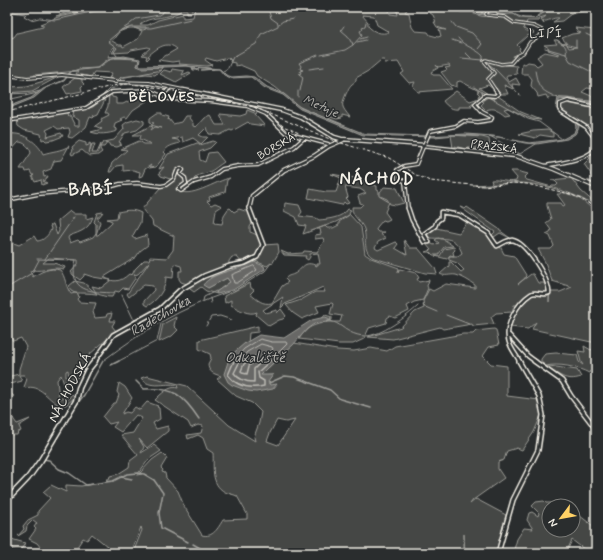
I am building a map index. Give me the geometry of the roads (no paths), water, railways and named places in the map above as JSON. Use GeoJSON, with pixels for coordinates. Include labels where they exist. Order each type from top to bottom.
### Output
{"type":"FeatureCollection","features":[{"type":"Feature","properties":{"kind":"highway"},"geometry":{"type":"LineString","coordinates":[[7,75],[25,79],[63,76]]}},
{"type":"Feature","properties":{"kind":"main road"},"geometry":{"type":"LineString","coordinates":[[63,76],[142,82],[292,113],[340,140]]}},
{"type":"Feature","properties":{"kind":"main road"},"geometry":{"type":"LineString","coordinates":[[329,145],[340,140]]}},
{"type":"Feature","properties":{"kind":"main road","name":"PRAŽSKÁ"},"geometry":{"type":"LineString","coordinates":[[340,140],[504,154],[545,166],[596,187]]}},
{"type":"Feature","properties":{"kind":"main road","name":"NÁCHODSKÁ"},"geometry":{"type":"LineString","coordinates":[[7,500],[28,478],[41,460],[76,401],[79,388],[87,371],[100,351],[114,334],[163,307],[184,287],[210,273],[232,265],[244,263],[259,255],[263,247],[262,242],[250,213],[249,206],[255,193],[281,172],[294,164],[314,156],[329,145]]}},
{"type":"Feature","properties":{"kind":"street"},"geometry":{"type":"LineString","coordinates":[[491,7],[484,8],[488,12],[486,15],[505,17],[515,23],[535,26],[542,31],[540,36],[530,42],[523,53],[517,56],[511,63],[502,64],[484,60],[494,73],[489,80],[498,94],[485,95],[475,104],[482,112],[492,116],[491,121],[477,122],[464,120],[455,126],[430,131],[415,164],[401,167],[397,170],[398,179],[404,181],[407,195],[407,205],[412,220],[424,242],[429,242],[424,234],[429,229],[436,226],[437,221],[441,218],[440,213],[443,212],[459,215],[488,233],[497,246],[508,240],[525,246],[549,292],[545,295],[532,293],[520,304],[509,323],[509,342],[539,396],[543,415],[538,450],[513,500],[498,553]]}},
{"type":"Feature","properties":{"kind":"street"},"geometry":{"type":"LineString","coordinates":[[161,97],[169,88]]}},
{"type":"Feature","properties":{"kind":"street"},"geometry":{"type":"LineString","coordinates":[[7,121],[86,108],[92,106],[109,93],[148,90],[161,97],[170,99],[247,106],[266,114],[286,133],[329,145]]}},
{"type":"Feature","properties":{"kind":"street"},"geometry":{"type":"LineString","coordinates":[[596,107],[568,101],[560,103],[560,109],[566,115],[584,125],[592,132],[596,140]]}},
{"type":"Feature","properties":{"kind":"street","name":"BORSKÁ"},"geometry":{"type":"LineString","coordinates":[[7,200],[38,194],[106,188],[120,184],[161,186],[166,185],[174,178],[175,173],[181,168],[183,169],[180,174],[185,178],[186,184],[178,190],[182,191],[191,184],[211,177],[224,168],[255,166],[294,147],[304,138]]}},
{"type":"Feature","properties":{"kind":"street"},"geometry":{"type":"LineString","coordinates":[[545,166],[578,159],[594,149],[596,146]]}},
{"type":"Feature","properties":{"kind":"street"},"geometry":{"type":"LineString","coordinates":[[508,335],[528,356],[562,381],[571,396],[596,428]]}},
{"type":"Feature","properties":{"kind":"water"},"geometry":{"type":"Polygon","coordinates":[[[124,56],[140,59],[139,65],[141,66],[178,65],[220,69],[226,75],[232,77],[246,76],[254,77],[267,87],[284,94],[301,108],[365,134],[427,136],[466,134],[498,137],[455,135],[435,137],[363,135],[300,109],[283,95],[265,88],[251,77],[231,78],[224,75],[219,69],[201,70],[214,69],[193,67],[193,69],[199,70],[193,70],[192,67],[187,66],[142,68],[137,66],[139,61],[137,59],[122,57],[115,58],[124,56]]]}},
{"type":"Feature","properties":{"kind":"water"},"geometry":{"type":"Polygon","coordinates":[[[112,58],[98,68],[74,71],[79,69],[97,68],[108,59],[112,58]]]}},
{"type":"Feature","properties":{"kind":"water"},"geometry":{"type":"Polygon","coordinates":[[[72,71],[64,81],[51,86],[64,80],[72,71]]]}},
{"type":"Feature","properties":{"kind":"water"},"geometry":{"type":"Polygon","coordinates":[[[46,88],[34,98],[7,109],[15,104],[31,98],[46,88]]]}},
{"type":"Feature","properties":{"kind":"water"},"geometry":{"type":"Polygon","coordinates":[[[558,98],[596,102],[596,104],[567,99],[559,100],[559,109],[577,123],[579,127],[575,134],[567,139],[537,144],[525,143],[504,138],[529,143],[563,139],[574,133],[576,127],[575,123],[556,108],[558,98]]]}},
{"type":"Feature","properties":{"kind":"water"},"geometry":{"type":"Polygon","coordinates":[[[254,262],[264,266],[265,269],[233,290],[217,294],[216,292],[230,282],[227,278],[208,288],[203,285],[219,274],[254,262]]]}},
{"type":"Feature","properties":{"kind":"water","name":"Odkaliště"},"geometry":{"type":"Polygon","coordinates":[[[325,317],[331,319],[327,322],[314,324],[307,329],[293,345],[261,375],[273,375],[268,382],[270,385],[277,384],[273,389],[256,392],[248,391],[228,382],[224,374],[230,356],[245,343],[259,335],[284,338],[312,320],[325,317]]]}},
{"type":"Feature","properties":{"kind":"waterway"},"geometry":{"type":"LineString","coordinates":[[40,18],[55,20],[114,7]]}},
{"type":"Feature","properties":{"kind":"waterway"},"geometry":{"type":"LineString","coordinates":[[130,24],[136,19],[159,15],[170,7]]}},
{"type":"Feature","properties":{"kind":"waterway"},"geometry":{"type":"LineString","coordinates":[[502,7],[511,13]]}},
{"type":"Feature","properties":{"kind":"waterway"},"geometry":{"type":"LineString","coordinates":[[535,18],[554,7]]}},
{"type":"Feature","properties":{"kind":"waterway"},"geometry":{"type":"LineString","coordinates":[[7,14],[13,12],[25,14]]}},
{"type":"Feature","properties":{"kind":"waterway"},"geometry":{"type":"LineString","coordinates":[[228,68],[233,57],[256,44],[261,34],[278,26],[278,23],[271,18],[269,12]]}},
{"type":"Feature","properties":{"kind":"waterway"},"geometry":{"type":"LineString","coordinates":[[26,14],[24,16],[31,20],[39,18]]}},
{"type":"Feature","properties":{"kind":"waterway"},"geometry":{"type":"LineString","coordinates":[[474,14],[485,15]]}},
{"type":"Feature","properties":{"kind":"waterway"},"geometry":{"type":"LineString","coordinates":[[489,15],[513,14],[524,18],[533,18]]}},
{"type":"Feature","properties":{"kind":"waterway"},"geometry":{"type":"LineString","coordinates":[[121,30],[129,28],[151,28],[191,19]]}},
{"type":"Feature","properties":{"kind":"waterway"},"geometry":{"type":"LineString","coordinates":[[279,24],[283,21],[293,19]]}},
{"type":"Feature","properties":{"kind":"waterway"},"geometry":{"type":"LineString","coordinates":[[353,45],[362,35],[360,31],[363,29],[362,27],[365,26],[366,22]]}},
{"type":"Feature","properties":{"kind":"waterway"},"geometry":{"type":"LineString","coordinates":[[452,22],[456,27],[472,33],[482,44],[478,49]]}},
{"type":"Feature","properties":{"kind":"waterway"},"geometry":{"type":"LineString","coordinates":[[121,30],[129,25]]}},
{"type":"Feature","properties":{"kind":"waterway"},"geometry":{"type":"LineString","coordinates":[[344,26],[341,30],[348,36],[351,42]]}},
{"type":"Feature","properties":{"kind":"waterway"},"geometry":{"type":"LineString","coordinates":[[117,56],[114,52],[117,48],[108,41],[121,30]]}},
{"type":"Feature","properties":{"kind":"waterway"},"geometry":{"type":"LineString","coordinates":[[586,34],[596,39]]}},
{"type":"Feature","properties":{"kind":"waterway"},"geometry":{"type":"LineString","coordinates":[[360,39],[367,37]]}},
{"type":"Feature","properties":{"kind":"waterway"},"geometry":{"type":"LineString","coordinates":[[458,38],[463,43],[480,53],[483,56],[483,60]]}},
{"type":"Feature","properties":{"kind":"waterway"},"geometry":{"type":"LineString","coordinates":[[357,42],[366,40]]}},
{"type":"Feature","properties":{"kind":"waterway"},"geometry":{"type":"LineString","coordinates":[[452,40],[461,43]]}},
{"type":"Feature","properties":{"kind":"waterway"},"geometry":{"type":"LineString","coordinates":[[557,40],[561,42],[566,49],[566,54]]}},
{"type":"Feature","properties":{"kind":"waterway"},"geometry":{"type":"LineString","coordinates":[[576,40],[576,46]]}},
{"type":"Feature","properties":{"kind":"waterway"},"geometry":{"type":"LineString","coordinates":[[321,55],[345,50],[353,45]]}},
{"type":"Feature","properties":{"kind":"waterway"},"geometry":{"type":"LineString","coordinates":[[545,48],[566,54]]}},
{"type":"Feature","properties":{"kind":"waterway"},"geometry":{"type":"LineString","coordinates":[[466,53],[471,58]]}},
{"type":"Feature","properties":{"kind":"waterway"},"geometry":{"type":"LineString","coordinates":[[566,54],[570,61],[596,74]]}},
{"type":"Feature","properties":{"kind":"waterway"},"geometry":{"type":"LineString","coordinates":[[300,91],[303,77],[299,74],[301,73],[300,71],[303,70],[300,69],[301,66],[299,63],[318,55]]}},
{"type":"Feature","properties":{"kind":"waterway"},"geometry":{"type":"LineString","coordinates":[[461,58],[483,60]]}},
{"type":"Feature","properties":{"kind":"waterway"},"geometry":{"type":"LineString","coordinates":[[483,60],[494,68],[520,95]]}},
{"type":"Feature","properties":{"kind":"waterway"},"geometry":{"type":"LineString","coordinates":[[120,81],[121,78],[161,70],[162,66]]}},
{"type":"Feature","properties":{"kind":"waterway"},"geometry":{"type":"LineString","coordinates":[[309,69],[324,67]]}},
{"type":"Feature","properties":{"kind":"waterway","name":"Metuje"},"geometry":{"type":"LineString","coordinates":[[223,71],[227,69]]}},
{"type":"Feature","properties":{"kind":"waterway"},"geometry":{"type":"LineString","coordinates":[[535,70],[537,81],[541,88],[558,98]]}},
{"type":"Feature","properties":{"kind":"waterway"},"geometry":{"type":"LineString","coordinates":[[474,87],[485,94]]}},
{"type":"Feature","properties":{"kind":"waterway"},"geometry":{"type":"LineString","coordinates":[[102,96],[109,89],[114,88]]}},
{"type":"Feature","properties":{"kind":"waterway"},"geometry":{"type":"LineString","coordinates":[[7,94],[32,93],[40,91]]}},
{"type":"Feature","properties":{"kind":"waterway"},"geometry":{"type":"LineString","coordinates":[[298,91],[298,97]]}},
{"type":"Feature","properties":{"kind":"waterway"},"geometry":{"type":"LineString","coordinates":[[7,100],[38,93]]}},
{"type":"Feature","properties":{"kind":"waterway"},"geometry":{"type":"LineString","coordinates":[[487,96],[528,119],[539,122],[562,139]]}},
{"type":"Feature","properties":{"kind":"waterway","name":"Metuje"},"geometry":{"type":"LineString","coordinates":[[7,115],[10,113],[14,105]]}},
{"type":"Feature","properties":{"kind":"waterway"},"geometry":{"type":"LineString","coordinates":[[490,136],[520,154],[536,144]]}},
{"type":"Feature","properties":{"kind":"waterway"},"geometry":{"type":"LineString","coordinates":[[588,180],[596,185]]}},
{"type":"Feature","properties":{"kind":"waterway"},"geometry":{"type":"LineString","coordinates":[[45,259],[74,217]]}},
{"type":"Feature","properties":{"kind":"waterway"},"geometry":{"type":"LineString","coordinates":[[37,259],[76,260],[74,271],[75,279],[78,284],[90,291],[115,293]]}},
{"type":"Feature","properties":{"kind":"waterway"},"geometry":{"type":"LineString","coordinates":[[7,288],[32,273],[39,260]]}},
{"type":"Feature","properties":{"kind":"waterway","name":"Radechovka"},"geometry":{"type":"LineString","coordinates":[[234,291],[265,271],[271,263]]}},
{"type":"Feature","properties":{"kind":"waterway","name":"Radechovka"},"geometry":{"type":"LineString","coordinates":[[203,301],[204,297],[216,291]]}},
{"type":"Feature","properties":{"kind":"waterway","name":"Radechovka"},"geometry":{"type":"LineString","coordinates":[[210,298],[228,292]]}},
{"type":"Feature","properties":{"kind":"waterway"},"geometry":{"type":"LineString","coordinates":[[122,295],[133,318]]}},
{"type":"Feature","properties":{"kind":"waterway","name":"Radechovka"},"geometry":{"type":"LineString","coordinates":[[150,329],[179,312],[210,298]]}},
{"type":"Feature","properties":{"kind":"waterway","name":"Radechovka"},"geometry":{"type":"LineString","coordinates":[[210,298],[211,303]]}},
{"type":"Feature","properties":{"kind":"waterway"},"geometry":{"type":"LineString","coordinates":[[328,321],[337,323],[355,334],[363,336],[371,335],[393,325],[418,306]]}},
{"type":"Feature","properties":{"kind":"waterway"},"geometry":{"type":"LineString","coordinates":[[423,306],[437,312]]}},
{"type":"Feature","properties":{"kind":"waterway"},"geometry":{"type":"LineString","coordinates":[[446,315],[469,324]]}},
{"type":"Feature","properties":{"kind":"waterway"},"geometry":{"type":"LineString","coordinates":[[206,326],[211,317],[220,316],[232,320]]}},
{"type":"Feature","properties":{"kind":"waterway"},"geometry":{"type":"LineString","coordinates":[[134,319],[136,322],[150,329]]}},
{"type":"Feature","properties":{"kind":"waterway"},"geometry":{"type":"LineString","coordinates":[[117,362],[157,341],[161,324]]}},
{"type":"Feature","properties":{"kind":"waterway","name":"Radechovka"},"geometry":{"type":"LineString","coordinates":[[104,360],[150,329]]}},
{"type":"Feature","properties":{"kind":"waterway","name":"Radechovka"},"geometry":{"type":"LineString","coordinates":[[77,404],[84,395],[103,361]]}},
{"type":"Feature","properties":{"kind":"waterway"},"geometry":{"type":"LineString","coordinates":[[111,365],[117,362]]}},
{"type":"Feature","properties":{"kind":"waterway"},"geometry":{"type":"LineString","coordinates":[[269,383],[285,376],[294,377],[330,390],[340,399],[371,408]]}},
{"type":"Feature","properties":{"kind":"waterway"},"geometry":{"type":"LineString","coordinates":[[136,381],[144,389],[163,389],[177,394],[188,404],[199,419]]}},
{"type":"Feature","properties":{"kind":"waterway","name":"Radechovka"},"geometry":{"type":"LineString","coordinates":[[40,459],[51,437],[61,422]]}},
{"type":"Feature","properties":{"kind":"waterway"},"geometry":{"type":"LineString","coordinates":[[43,459],[49,460],[59,469],[69,473],[86,485],[113,481],[121,477]]}},
{"type":"Feature","properties":{"kind":"waterway"},"geometry":{"type":"LineString","coordinates":[[121,477],[127,474],[138,473],[144,474],[154,480],[163,493],[159,513],[161,528],[188,542]]}},
{"type":"Feature","properties":{"kind":"waterway"},"geometry":{"type":"LineString","coordinates":[[121,477],[132,479]]}},
{"type":"Feature","properties":{"kind":"waterway"},"geometry":{"type":"LineString","coordinates":[[193,544],[200,548]]}},
{"type":"Feature","properties":{"kind":"waterway"},"geometry":{"type":"LineString","coordinates":[[7,549],[20,553]]}},
{"type":"Feature","properties":{"kind":"railway"},"geometry":{"type":"LineString","coordinates":[[7,112],[112,86],[127,84],[142,85],[254,107],[332,140],[389,158],[416,175],[430,181],[483,186],[513,183],[527,184],[570,194],[585,201],[596,209]]}},
{"type":"Feature","properties":{"kind":"railway"},"geometry":{"type":"LineString","coordinates":[[272,117],[283,126],[299,133]]}},
{"type":"Feature","properties":{"kind":"district","name":"LIPÍ"},"geometry":{"type":"Point","coordinates":[546,32]}},
{"type":"Feature","properties":{"kind":"district","name":"BĚLOVES"},"geometry":{"type":"Point","coordinates":[162,96]}},
{"type":"Feature","properties":{"kind":"district","name":"NÁCHOD"},"geometry":{"type":"Point","coordinates":[377,178]}},
{"type":"Feature","properties":{"kind":"district","name":"BABÍ"},"geometry":{"type":"Point","coordinates":[91,189]}}]}
